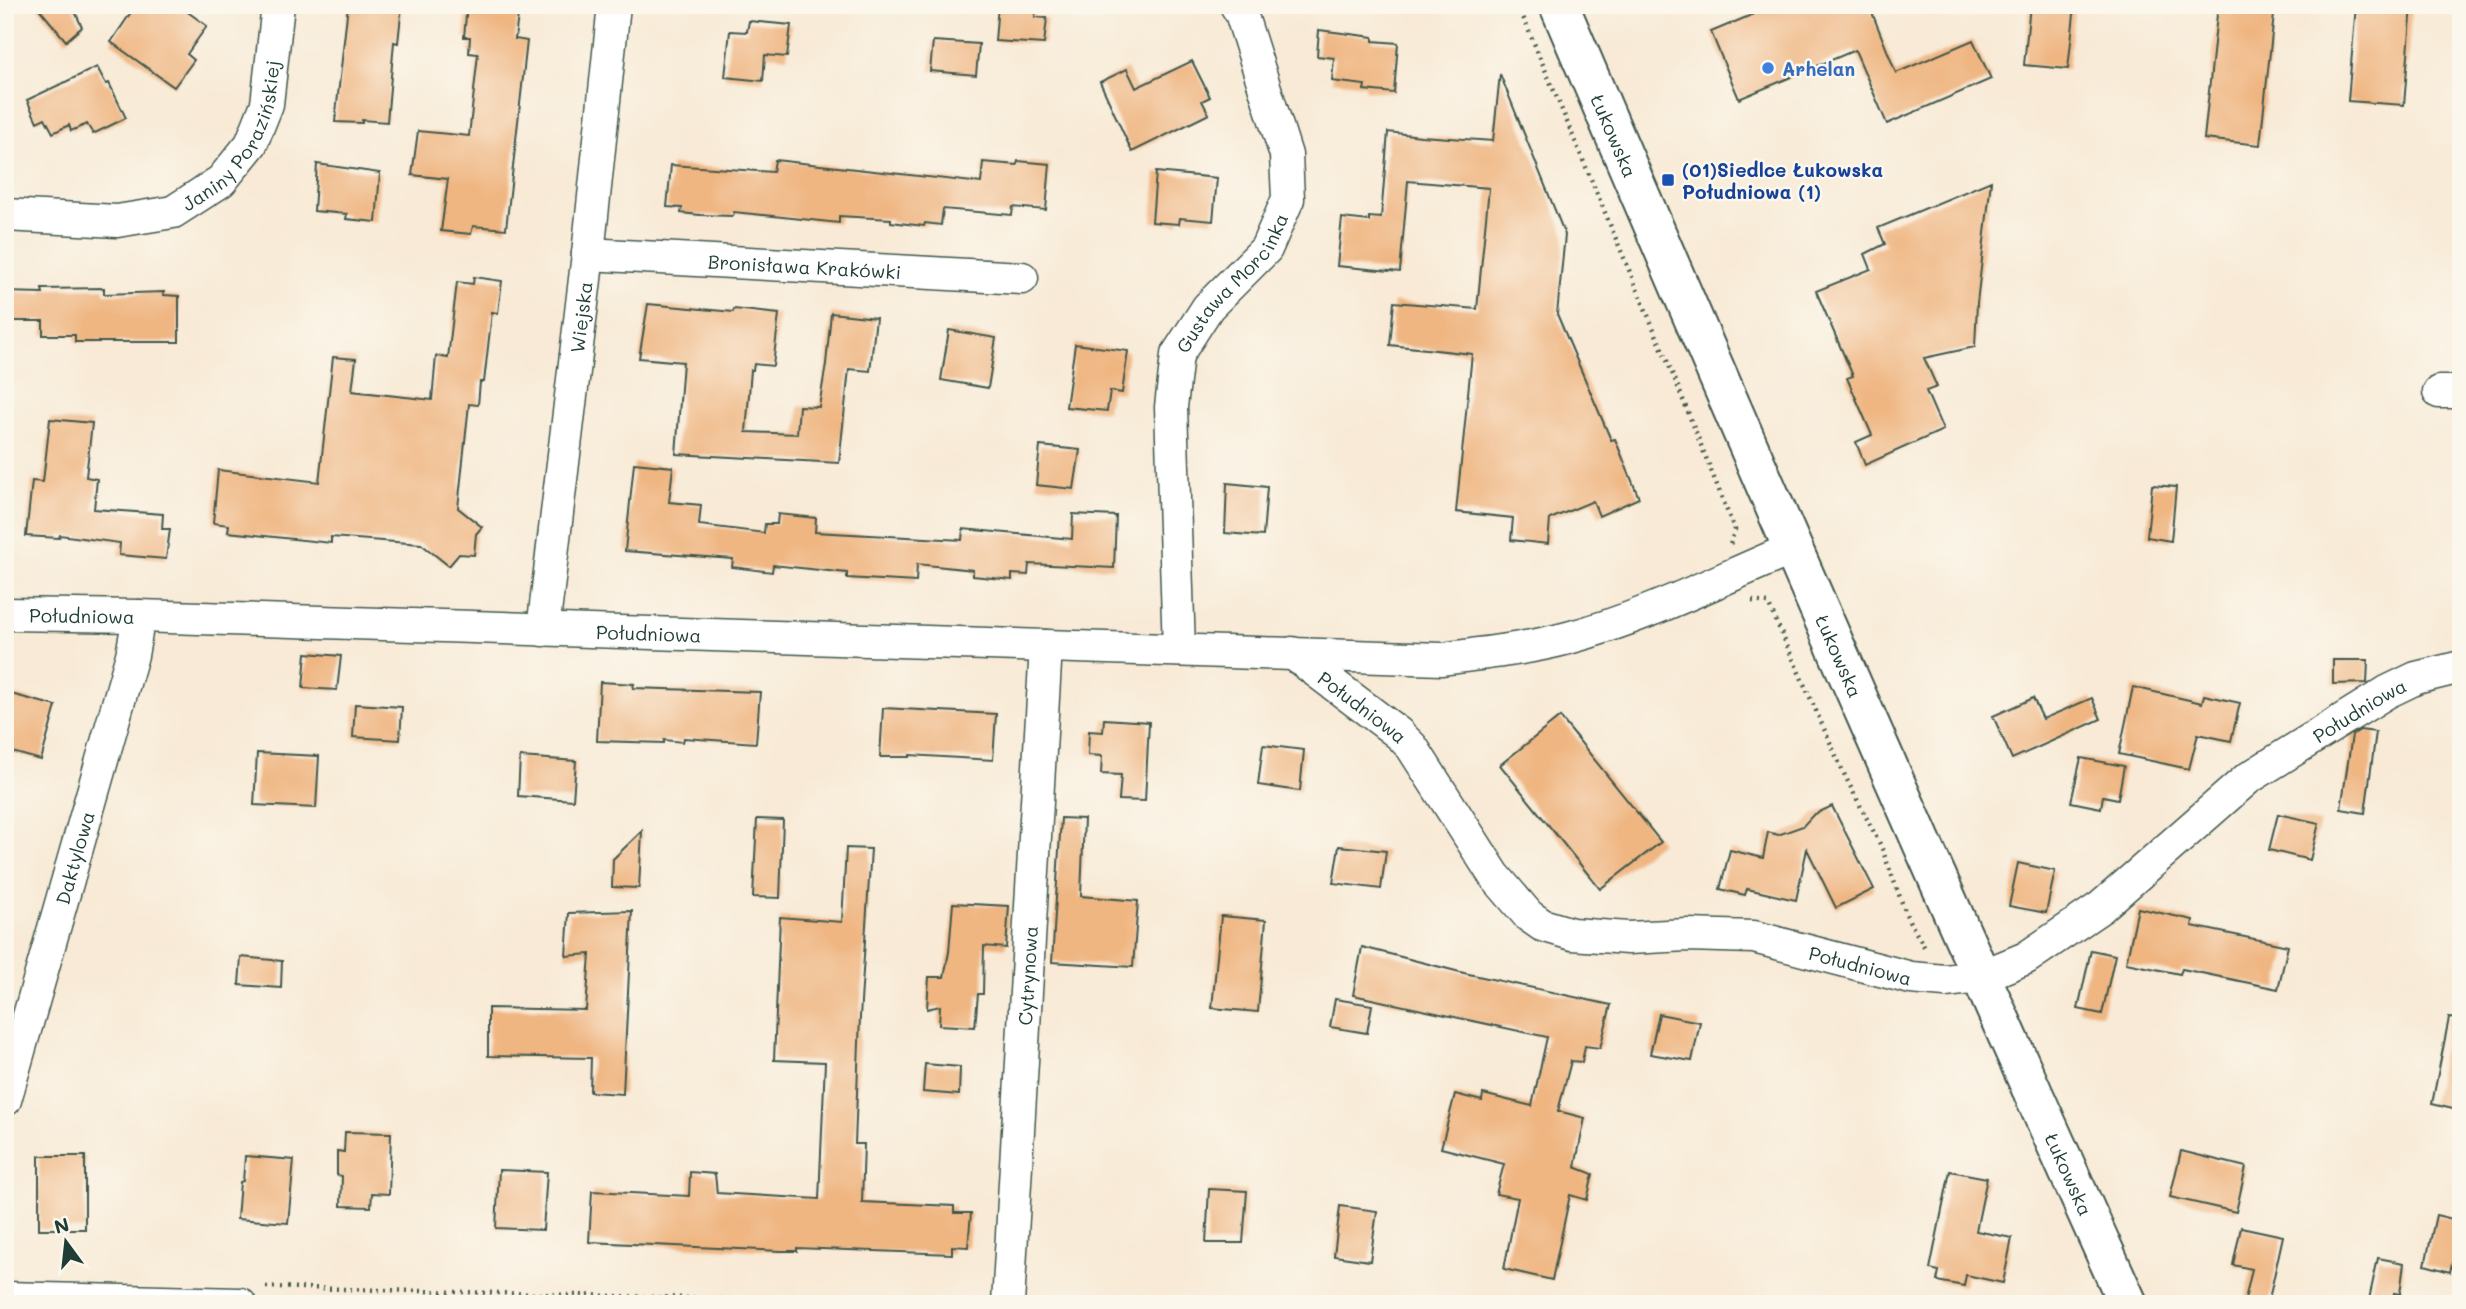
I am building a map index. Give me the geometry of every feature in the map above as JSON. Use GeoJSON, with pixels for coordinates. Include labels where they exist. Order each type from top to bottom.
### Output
{"type":"FeatureCollection","features":[{"type":"Feature","properties":{"kind":"main road","name":"Łukowska"},"geometry":{"type":"LineString","coordinates":[[1559,5],[1792,549],[1962,979],[2128,1304]]}},
{"type":"Feature","properties":{"kind":"street","name":"Janiny Porazińskiej"},"geometry":{"type":"LineString","coordinates":[[5,215],[117,220],[162,214],[173,212],[221,181],[251,144],[267,104],[278,5]]}},
{"type":"Feature","properties":{"kind":"street","name":"Wiejska"},"geometry":{"type":"LineString","coordinates":[[543,630],[588,254],[614,5]]}},
{"type":"Feature","properties":{"kind":"street","name":"Gustawa Morcinka"},"geometry":{"type":"LineString","coordinates":[[1179,650],[1171,407],[1177,355],[1208,307],[1266,248],[1288,199],[1286,155],[1241,13],[1236,5]]}},
{"type":"Feature","properties":{"kind":"street","name":"Bronisława Krakówki"},"geometry":{"type":"LineString","coordinates":[[588,254],[1022,278]]}},
{"type":"Feature","properties":{"kind":"street","name":"Południowa"},"geometry":{"type":"LineString","coordinates":[[5,614],[139,616],[1442,659],[1505,651],[1567,638],[1629,619],[1792,549]]}},
{"type":"Feature","properties":{"kind":"street","name":"Daktylowa"},"geometry":{"type":"LineString","coordinates":[[5,1100],[132,655],[139,616]]}},
{"type":"Feature","properties":{"kind":"street","name":"Cytrynowa"},"geometry":{"type":"LineString","coordinates":[[1008,1304],[1046,646]]}},
{"type":"Feature","properties":{"kind":"street","name":"Południowa"},"geometry":{"type":"LineString","coordinates":[[1292,653],[1398,733],[1412,747],[1494,874],[1529,916],[1542,925],[1572,934],[1628,938],[1687,935],[1754,937],[1911,978],[1962,979],[2026,958],[2101,907],[2247,779],[2387,692],[2416,678],[2461,667]]}},
{"type":"Feature","properties":{"kind":"street"},"geometry":{"type":"LineString","coordinates":[[5,1298],[247,1295]]}},
{"type":"Feature","properties":{"kind":"path"},"geometry":{"type":"LineString","coordinates":[[1518,5],[1735,529],[1729,540],[1730,547]]}},
{"type":"Feature","properties":{"kind":"path"},"geometry":{"type":"LineString","coordinates":[[1749,593],[1753,603],[1768,603],[1845,776],[1881,846],[1908,919],[1962,979]]}},
{"type":"Feature","properties":{"kind":"path"},"geometry":{"type":"LineString","coordinates":[[5,1175],[13,1149]]}},
{"type":"Feature","properties":{"kind":"path"},"geometry":{"type":"LineString","coordinates":[[247,1295],[919,1304]]}},
{"type":"Feature","properties":{"kind":"building"},"geometry":{"type":"Polygon","coordinates":[[[36,5],[72,5],[82,27],[66,41],[36,5]]]}},
{"type":"Feature","properties":{"kind":"building"},"geometry":{"type":"Polygon","coordinates":[[[136,5],[178,5],[207,26],[187,54],[194,60],[174,87],[111,42],[136,5]]]}},
{"type":"Feature","properties":{"kind":"building"},"geometry":{"type":"Polygon","coordinates":[[[348,5],[402,5],[398,43],[394,42],[387,122],[335,122],[348,5]]]}},
{"type":"Feature","properties":{"kind":"building"},"geometry":{"type":"Polygon","coordinates":[[[467,5],[519,7],[515,39],[527,41],[506,229],[473,226],[471,234],[441,231],[448,179],[412,175],[418,131],[469,136],[478,54],[469,53],[470,37],[464,37],[467,5]]]}},
{"type":"Feature","properties":{"kind":"building"},"geometry":{"type":"Polygon","coordinates":[[[998,5],[1036,5],[1035,17],[1047,18],[1044,44],[995,41],[998,5]]]}},
{"type":"Feature","properties":{"kind":"building","name":"Arhelan"},"geometry":{"type":"Polygon","coordinates":[[[1775,5],[1869,5],[1896,73],[1973,40],[1991,79],[1887,124],[1855,50],[1739,99],[1711,32],[1775,5]]]}},
{"type":"Feature","properties":{"kind":"building"},"geometry":{"type":"Polygon","coordinates":[[[2030,5],[2075,5],[2068,69],[2024,65],[2030,5]]]}},
{"type":"Feature","properties":{"kind":"building"},"geometry":{"type":"Polygon","coordinates":[[[2218,5],[2275,5],[2260,145],[2204,139],[2218,5]]]}},
{"type":"Feature","properties":{"kind":"building"},"geometry":{"type":"Polygon","coordinates":[[[2356,5],[2412,5],[2404,105],[2348,101],[2356,5]]]}},
{"type":"Feature","properties":{"kind":"building"},"geometry":{"type":"Polygon","coordinates":[[[749,21],[791,25],[787,57],[765,55],[763,81],[725,77],[730,31],[747,32],[749,21]]]}},
{"type":"Feature","properties":{"kind":"building"},"geometry":{"type":"Polygon","coordinates":[[[1319,30],[1398,43],[1394,93],[1364,90],[1365,85],[1332,81],[1334,58],[1317,56],[1319,30]]]}},
{"type":"Feature","properties":{"kind":"building"},"geometry":{"type":"Polygon","coordinates":[[[933,41],[979,44],[976,75],[930,71],[933,41]]]}},
{"type":"Feature","properties":{"kind":"building"},"geometry":{"type":"Polygon","coordinates":[[[1192,61],[1210,97],[1202,101],[1209,114],[1132,152],[1100,82],[1127,69],[1136,88],[1192,61]]]}},
{"type":"Feature","properties":{"kind":"building"},"geometry":{"type":"Polygon","coordinates":[[[97,67],[106,84],[109,83],[126,118],[93,134],[87,124],[71,131],[69,125],[53,133],[45,118],[37,122],[27,100],[97,67]]]}},
{"type":"Feature","properties":{"kind":"building"},"geometry":{"type":"Polygon","coordinates":[[[1500,74],[1565,235],[1557,314],[1639,498],[1599,516],[1593,501],[1550,519],[1548,544],[1511,540],[1513,518],[1456,512],[1472,354],[1390,345],[1394,302],[1477,309],[1489,188],[1408,181],[1400,272],[1337,266],[1342,218],[1369,221],[1369,217],[1381,218],[1388,132],[1493,141],[1500,74]]]}},
{"type":"Feature","properties":{"kind":"building"},"geometry":{"type":"Polygon","coordinates":[[[775,160],[981,183],[983,162],[1050,164],[1046,210],[1013,207],[1012,215],[943,209],[941,225],[925,223],[924,226],[891,222],[891,219],[839,216],[839,223],[734,212],[733,216],[700,215],[681,213],[682,208],[667,207],[671,165],[773,172],[775,160]]]}},
{"type":"Feature","properties":{"kind":"building"},"geometry":{"type":"Polygon","coordinates":[[[317,164],[380,173],[376,222],[346,219],[347,214],[314,211],[317,164]]]}},
{"type":"Feature","properties":{"kind":"building"},"geometry":{"type":"Polygon","coordinates":[[[1156,172],[1217,178],[1213,221],[1180,218],[1179,224],[1152,222],[1156,172]]]}},
{"type":"Feature","properties":{"kind":"building"},"geometry":{"type":"Polygon","coordinates":[[[1991,181],[1977,303],[1975,347],[1924,358],[1937,387],[1926,391],[1943,430],[1865,465],[1856,442],[1872,435],[1847,378],[1853,376],[1816,291],[1871,269],[1865,254],[1885,244],[1878,228],[1991,181]]]}},
{"type":"Feature","properties":{"kind":"building"},"geometry":{"type":"Polygon","coordinates":[[[474,277],[502,281],[498,313],[492,312],[484,382],[480,382],[478,405],[469,404],[458,508],[482,527],[476,534],[474,555],[459,554],[449,566],[421,544],[331,537],[331,543],[228,532],[229,525],[213,523],[218,470],[319,482],[333,357],[356,359],[352,391],[432,400],[436,356],[448,358],[457,282],[473,284],[474,277]]]}},
{"type":"Feature","properties":{"kind":"building"},"geometry":{"type":"Polygon","coordinates":[[[104,288],[104,294],[164,292],[164,295],[179,296],[179,342],[75,342],[75,335],[43,335],[43,321],[5,321],[5,292],[43,293],[42,289],[104,288]]]}},
{"type":"Feature","properties":{"kind":"building"},"geometry":{"type":"Polygon","coordinates":[[[648,304],[779,314],[773,366],[754,364],[751,370],[746,432],[797,434],[799,406],[819,407],[831,313],[876,318],[870,371],[849,369],[839,463],[676,454],[683,362],[639,358],[648,304]]]}},
{"type":"Feature","properties":{"kind":"building"},"geometry":{"type":"Polygon","coordinates":[[[949,330],[996,338],[988,388],[941,380],[949,330]]]}},
{"type":"Feature","properties":{"kind":"building"},"geometry":{"type":"Polygon","coordinates":[[[1075,344],[1128,351],[1122,393],[1110,391],[1107,411],[1066,407],[1075,344]]]}},
{"type":"Feature","properties":{"kind":"building"},"geometry":{"type":"Polygon","coordinates":[[[50,419],[92,423],[86,477],[97,479],[94,509],[163,514],[162,529],[170,529],[166,559],[119,555],[120,543],[60,535],[59,538],[26,536],[32,481],[43,482],[50,419]]]}},
{"type":"Feature","properties":{"kind":"building"},"geometry":{"type":"Polygon","coordinates":[[[1040,446],[1080,450],[1074,489],[1036,485],[1040,446]]]}},
{"type":"Feature","properties":{"kind":"building"},"geometry":{"type":"Polygon","coordinates":[[[634,463],[673,467],[669,502],[701,505],[699,525],[764,533],[765,524],[777,524],[778,514],[816,518],[815,532],[962,540],[963,529],[1072,539],[1073,514],[1116,516],[1114,568],[1029,564],[1028,575],[1012,574],[1012,580],[973,576],[973,570],[917,564],[916,582],[847,578],[847,573],[773,565],[772,572],[732,567],[733,559],[625,551],[634,463]]]}},
{"type":"Feature","properties":{"kind":"building"},"geometry":{"type":"Polygon","coordinates":[[[1227,483],[1267,487],[1263,536],[1225,533],[1227,483]]]}},
{"type":"Feature","properties":{"kind":"building"},"geometry":{"type":"Polygon","coordinates":[[[2152,485],[2176,487],[2171,541],[2147,537],[2152,485]]]}},
{"type":"Feature","properties":{"kind":"building"},"geometry":{"type":"Polygon","coordinates":[[[306,653],[341,656],[337,690],[303,688],[306,653]]]}},
{"type":"Feature","properties":{"kind":"building"},"geometry":{"type":"Polygon","coordinates":[[[2333,660],[2368,660],[2367,683],[2333,684],[2333,660]]]}},
{"type":"Feature","properties":{"kind":"building"},"geometry":{"type":"Polygon","coordinates":[[[600,682],[634,684],[633,688],[760,692],[756,743],[684,738],[683,742],[664,740],[664,743],[597,741],[600,682]]]}},
{"type":"Feature","properties":{"kind":"building"},"geometry":{"type":"Polygon","coordinates":[[[2133,687],[2202,703],[2204,695],[2240,703],[2231,741],[2198,734],[2189,769],[2119,754],[2133,687]]]}},
{"type":"Feature","properties":{"kind":"building"},"geometry":{"type":"Polygon","coordinates":[[[11,694],[56,706],[41,760],[5,750],[5,715],[11,694]]]}},
{"type":"Feature","properties":{"kind":"building"},"geometry":{"type":"Polygon","coordinates":[[[2033,698],[2043,719],[2092,698],[2101,719],[2012,759],[1993,716],[2033,698]]]}},
{"type":"Feature","properties":{"kind":"building"},"geometry":{"type":"Polygon","coordinates":[[[355,704],[402,707],[400,740],[353,737],[355,704]]]}},
{"type":"Feature","properties":{"kind":"building"},"geometry":{"type":"Polygon","coordinates":[[[883,708],[996,714],[993,760],[910,755],[880,757],[883,708]]]}},
{"type":"Feature","properties":{"kind":"building"},"geometry":{"type":"Polygon","coordinates":[[[1560,717],[1661,842],[1600,889],[1500,765],[1560,717]]]}},
{"type":"Feature","properties":{"kind":"building"},"geometry":{"type":"Polygon","coordinates":[[[1104,719],[1149,722],[1145,801],[1119,800],[1121,775],[1101,774],[1102,756],[1088,755],[1089,731],[1103,732],[1104,719]]]}},
{"type":"Feature","properties":{"kind":"building"},"geometry":{"type":"Polygon","coordinates":[[[2360,730],[2376,732],[2365,813],[2341,809],[2352,735],[2360,730]]]}},
{"type":"Feature","properties":{"kind":"building"},"geometry":{"type":"Polygon","coordinates":[[[1263,745],[1304,750],[1300,791],[1258,785],[1263,745]]]}},
{"type":"Feature","properties":{"kind":"building"},"geometry":{"type":"Polygon","coordinates":[[[257,753],[319,756],[316,808],[254,805],[257,753]]]}},
{"type":"Feature","properties":{"kind":"building"},"geometry":{"type":"Polygon","coordinates":[[[520,757],[576,761],[573,800],[518,796],[520,757]]]}},
{"type":"Feature","properties":{"kind":"building"},"geometry":{"type":"Polygon","coordinates":[[[2081,758],[2124,766],[2118,799],[2103,796],[2101,808],[2071,802],[2081,758]]]}},
{"type":"Feature","properties":{"kind":"building"},"geometry":{"type":"Polygon","coordinates":[[[1832,806],[1874,889],[1836,908],[1807,849],[1796,900],[1747,889],[1745,895],[1720,889],[1730,850],[1763,858],[1768,832],[1778,835],[1803,826],[1813,815],[1832,806]]]}},
{"type":"Feature","properties":{"kind":"building"},"geometry":{"type":"Polygon","coordinates":[[[2278,814],[2319,823],[2310,860],[2269,850],[2278,814]]]}},
{"type":"Feature","properties":{"kind":"building"},"geometry":{"type":"Polygon","coordinates":[[[1061,818],[1084,819],[1081,896],[1138,901],[1133,967],[1052,962],[1061,818]]]}},
{"type":"Feature","properties":{"kind":"building"},"geometry":{"type":"Polygon","coordinates":[[[757,819],[783,820],[780,898],[753,897],[757,819]]]}},
{"type":"Feature","properties":{"kind":"building"},"geometry":{"type":"Polygon","coordinates":[[[642,831],[639,888],[612,887],[613,859],[642,831]]]}},
{"type":"Feature","properties":{"kind":"building"},"geometry":{"type":"Polygon","coordinates":[[[1339,846],[1386,851],[1381,889],[1333,883],[1339,846]]]}},
{"type":"Feature","properties":{"kind":"building"},"geometry":{"type":"Polygon","coordinates":[[[846,848],[871,849],[855,1144],[864,1144],[862,1202],[954,1206],[954,1213],[971,1213],[968,1247],[952,1246],[952,1254],[797,1248],[797,1251],[781,1251],[589,1242],[592,1191],[689,1196],[690,1172],[715,1174],[717,1193],[819,1199],[825,1062],[774,1060],[780,917],[842,922],[846,848]]]}},
{"type":"Feature","properties":{"kind":"building"},"geometry":{"type":"Polygon","coordinates":[[[2018,863],[2055,871],[2046,913],[2009,906],[2018,863]]]}},
{"type":"Feature","properties":{"kind":"building"},"geometry":{"type":"Polygon","coordinates":[[[953,903],[1009,906],[1006,948],[984,946],[983,994],[978,994],[975,1027],[939,1025],[940,1006],[927,1009],[929,977],[944,977],[953,903]]]}},
{"type":"Feature","properties":{"kind":"building"},"geometry":{"type":"Polygon","coordinates":[[[2138,908],[2193,920],[2192,926],[2288,946],[2278,989],[2182,969],[2180,974],[2126,963],[2138,908]]]}},
{"type":"Feature","properties":{"kind":"building"},"geometry":{"type":"Polygon","coordinates":[[[632,911],[623,1094],[590,1092],[591,1058],[488,1056],[488,1008],[586,1010],[590,954],[566,956],[569,913],[632,911]]]}},
{"type":"Feature","properties":{"kind":"building"},"geometry":{"type":"Polygon","coordinates":[[[1221,916],[1266,920],[1258,1012],[1212,1008],[1221,916]]]}},
{"type":"Feature","properties":{"kind":"building"},"geometry":{"type":"Polygon","coordinates":[[[1362,947],[1464,973],[1611,1005],[1600,1048],[1585,1046],[1582,1062],[1571,1061],[1558,1111],[1585,1118],[1575,1167],[1593,1174],[1587,1200],[1570,1195],[1552,1280],[1504,1269],[1518,1198],[1496,1194],[1504,1164],[1441,1148],[1455,1094],[1482,1101],[1483,1094],[1532,1106],[1547,1037],[1353,995],[1362,947]]]}},
{"type":"Feature","properties":{"kind":"building"},"geometry":{"type":"Polygon","coordinates":[[[2091,950],[2115,955],[2102,1014],[2078,1009],[2091,950]]]}},
{"type":"Feature","properties":{"kind":"building"},"geometry":{"type":"Polygon","coordinates":[[[241,957],[282,961],[281,988],[239,985],[241,957]]]}},
{"type":"Feature","properties":{"kind":"building"},"geometry":{"type":"Polygon","coordinates":[[[1335,999],[1372,1005],[1367,1033],[1330,1027],[1335,999]]]}},
{"type":"Feature","properties":{"kind":"building"},"geometry":{"type":"Polygon","coordinates":[[[1659,1014],[1700,1022],[1692,1061],[1650,1054],[1659,1014]]]}},
{"type":"Feature","properties":{"kind":"building"},"geometry":{"type":"Polygon","coordinates":[[[2449,1018],[2461,1019],[2461,1111],[2432,1104],[2449,1018]]]}},
{"type":"Feature","properties":{"kind":"building"},"geometry":{"type":"Polygon","coordinates":[[[925,1064],[960,1067],[959,1095],[923,1092],[925,1064]]]}},
{"type":"Feature","properties":{"kind":"building"},"geometry":{"type":"Polygon","coordinates":[[[345,1132],[391,1133],[389,1194],[372,1193],[371,1207],[341,1206],[342,1176],[337,1175],[337,1151],[344,1152],[345,1132]]]}},
{"type":"Feature","properties":{"kind":"building"},"geometry":{"type":"Polygon","coordinates":[[[2181,1151],[2246,1167],[2236,1212],[2170,1197],[2181,1151]]]}},
{"type":"Feature","properties":{"kind":"building"},"geometry":{"type":"Polygon","coordinates":[[[39,1156],[85,1156],[85,1229],[39,1229],[39,1156]]]}},
{"type":"Feature","properties":{"kind":"building"},"geometry":{"type":"Polygon","coordinates":[[[245,1156],[294,1160],[288,1223],[237,1219],[245,1156]]]}},
{"type":"Feature","properties":{"kind":"building"},"geometry":{"type":"Polygon","coordinates":[[[499,1170],[547,1172],[543,1230],[496,1228],[499,1170]]]}},
{"type":"Feature","properties":{"kind":"building"},"geometry":{"type":"Polygon","coordinates":[[[1950,1171],[1987,1178],[1976,1231],[2012,1238],[2003,1283],[1966,1275],[1964,1286],[1937,1281],[1939,1271],[1930,1269],[1950,1171]]]}},
{"type":"Feature","properties":{"kind":"building"},"geometry":{"type":"Polygon","coordinates":[[[1209,1189],[1247,1191],[1243,1243],[1206,1243],[1209,1189]]]}},
{"type":"Feature","properties":{"kind":"building"},"geometry":{"type":"Polygon","coordinates":[[[1340,1206],[1377,1211],[1370,1261],[1334,1256],[1340,1206]]]}},
{"type":"Feature","properties":{"kind":"building"},"geometry":{"type":"Polygon","coordinates":[[[2436,1215],[2461,1221],[2461,1265],[2452,1263],[2450,1272],[2425,1265],[2436,1215]]]}},
{"type":"Feature","properties":{"kind":"building"},"geometry":{"type":"Polygon","coordinates":[[[2241,1227],[2283,1236],[2268,1304],[2244,1304],[2252,1269],[2233,1265],[2241,1227]]]}},
{"type":"Feature","properties":{"kind":"building"},"geometry":{"type":"Polygon","coordinates":[[[2378,1258],[2404,1263],[2400,1294],[2394,1293],[2392,1304],[2368,1304],[2378,1258]]]}},
{"type":"Feature","properties":{"kind":"place","name":"Arhelan"},"geometry":{"type":"Point","coordinates":[1768,68]}},
{"type":"Feature","properties":{"kind":"place","name":"(01)Siedlce Łukowska Południowa (1)"},"geometry":{"type":"Point","coordinates":[1668,180]}}]}
